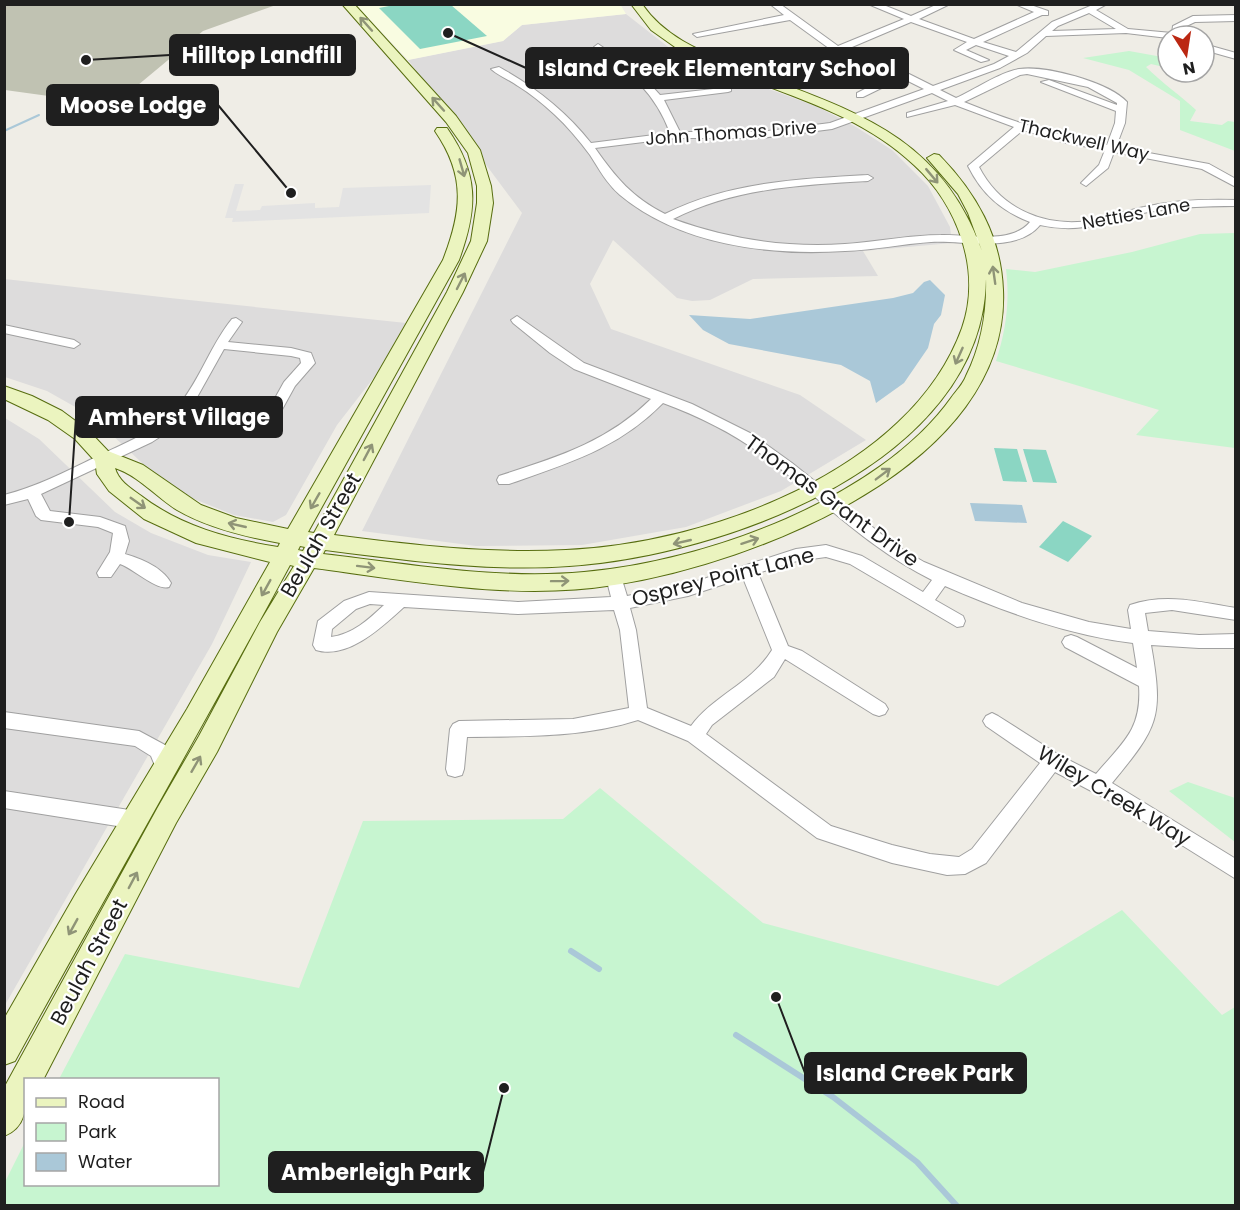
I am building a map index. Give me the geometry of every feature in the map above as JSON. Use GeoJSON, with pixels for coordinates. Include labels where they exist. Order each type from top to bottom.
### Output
{"type":"FeatureCollection","features":[{"type":"Feature","properties":{"kind":"main road"},"geometry":{"type":"LineString","coordinates":[[4,392],[54,415],[81,434],[104,459],[106,473],[116,487],[172,526],[223,544],[289,546],[478,581],[572,581],[614,577],[688,561],[768,535],[834,506],[880,477],[923,442],[968,388],[991,336],[996,301],[993,266],[977,238],[923,166],[864,116],[735,70],[674,42],[646,19],[636,4]]}},
{"type":"Feature","properties":{"kind":"main road","name":"Beulah Street"},"geometry":{"type":"LineString","coordinates":[[4,1050],[196,716],[289,546],[448,266],[459,241],[466,213],[466,187],[463,169],[449,139],[343,6]]}},
{"type":"Feature","properties":{"kind":"main road","name":"Beulah Street"},"geometry":{"type":"LineString","coordinates":[[27,1078],[167,815],[208,744],[268,628],[314,550],[471,261],[479,241],[485,203],[480,167],[465,136],[343,6]]}},
{"type":"Feature","properties":{"kind":"main road"},"geometry":{"type":"LineString","coordinates":[[314,550],[509,561],[595,557],[657,548],[721,531],[815,491],[859,464],[902,429],[920,411],[947,377],[964,343],[975,308],[977,274],[974,251],[977,238]]}},
{"type":"Feature","properties":{"kind":"main road","name":"Beulah Street"},"geometry":{"type":"LineString","coordinates":[[4,1120],[24,1084]]}},
{"type":"Feature","properties":{"kind":"street","name":"Thackwell Way"},"geometry":{"type":"LineString","coordinates":[[774,4],[837,50],[902,74],[956,102],[1020,127],[1070,141],[1204,166],[1219,172],[1236,184]]}},
{"type":"Feature","properties":{"kind":"street"},"geometry":{"type":"LineString","coordinates":[[872,4],[974,42],[1017,55]]}},
{"type":"Feature","properties":{"kind":"street"},"geometry":{"type":"LineString","coordinates":[[782,73],[946,4]]}},
{"type":"Feature","properties":{"kind":"street"},"geometry":{"type":"LineString","coordinates":[[1019,4],[1063,19]]}},
{"type":"Feature","properties":{"kind":"street","name":"John Thomas Drive"},"geometry":{"type":"LineString","coordinates":[[589,146],[676,135],[793,133],[832,126],[997,66],[1017,55],[1063,19],[1103,4]]}},
{"type":"Feature","properties":{"kind":"street"},"geometry":{"type":"LineString","coordinates":[[1090,10],[1126,31]]}},
{"type":"Feature","properties":{"kind":"street"},"geometry":{"type":"LineString","coordinates":[[984,60],[958,50],[1041,12]]}},
{"type":"Feature","properties":{"kind":"street"},"geometry":{"type":"LineString","coordinates":[[697,34],[790,17]]}},
{"type":"Feature","properties":{"kind":"street"},"geometry":{"type":"LineString","coordinates":[[1183,24],[1192,19],[1236,18]]}},
{"type":"Feature","properties":{"kind":"street"},"geometry":{"type":"LineString","coordinates":[[1042,34],[1126,31],[1156,34]]}},
{"type":"Feature","properties":{"kind":"street"},"geometry":{"type":"LineString","coordinates":[[1216,46],[1236,47]]}},
{"type":"Feature","properties":{"kind":"street"},"geometry":{"type":"LineString","coordinates":[[598,47],[634,71],[660,98],[676,135]]}},
{"type":"Feature","properties":{"kind":"street"},"geometry":{"type":"LineString","coordinates":[[1216,50],[1236,56]]}},
{"type":"Feature","properties":{"kind":"street"},"geometry":{"type":"LineString","coordinates":[[496,69],[550,102],[589,146],[612,180],[642,206],[666,218],[709,234],[742,242],[796,248],[843,248],[906,240],[1022,236],[1033,229],[1036,222]]}},
{"type":"Feature","properties":{"kind":"street"},"geometry":{"type":"LineString","coordinates":[[910,115],[956,102],[1018,72],[1027,71],[1050,75],[1042,78],[1046,82],[1121,110],[1120,123],[1104,166],[1086,183]]}},
{"type":"Feature","properties":{"kind":"street"},"geometry":{"type":"LineString","coordinates":[[860,96],[902,74]]}},
{"type":"Feature","properties":{"kind":"street"},"geometry":{"type":"LineString","coordinates":[[660,98],[728,89]]}},
{"type":"Feature","properties":{"kind":"street","name":"Netties Lane"},"geometry":{"type":"LineString","coordinates":[[1020,127],[973,166],[987,189],[1007,208],[1036,222],[1087,225],[1143,210],[1180,204],[1236,202]]}},
{"type":"Feature","properties":{"kind":"street"},"geometry":{"type":"LineString","coordinates":[[666,218],[701,201],[740,189],[780,183],[868,178]]}},
{"type":"Feature","properties":{"kind":"street","name":"Thomas Grant Drive"},"geometry":{"type":"LineString","coordinates":[[517,320],[578,365],[703,414],[742,434],[772,455],[891,550],[943,578],[1008,605],[1060,622],[1140,637],[1211,642],[1236,641]]}},
{"type":"Feature","properties":{"kind":"street"},"geometry":{"type":"LineString","coordinates":[[4,500],[32,492],[141,443],[171,424],[181,412],[219,345],[236,321]]}},
{"type":"Feature","properties":{"kind":"street"},"geometry":{"type":"LineString","coordinates":[[4,329],[74,344]]}},
{"type":"Feature","properties":{"kind":"street"},"geometry":{"type":"LineString","coordinates":[[181,412],[254,419],[274,412],[289,384],[304,371],[308,363],[306,356],[291,352],[219,345]]}},
{"type":"Feature","properties":{"kind":"street"},"geometry":{"type":"LineString","coordinates":[[504,480],[607,441],[636,421],[660,398]]}},
{"type":"Feature","properties":{"kind":"street"},"geometry":{"type":"LineString","coordinates":[[32,492],[41,512],[46,516],[100,522],[120,530],[121,542],[116,557],[105,573]]}},
{"type":"Feature","properties":{"kind":"street","name":"Osprey Point Lane"},"geometry":{"type":"LineString","coordinates":[[400,601],[518,608],[622,603],[688,590],[796,555],[826,551],[855,560],[957,621]]}},
{"type":"Feature","properties":{"kind":"street"},"geometry":{"type":"LineString","coordinates":[[116,557],[131,560],[149,570],[163,583]]}},
{"type":"Feature","properties":{"kind":"street"},"geometry":{"type":"LineString","coordinates":[[749,572],[781,651],[796,656],[879,709]]}},
{"type":"Feature","properties":{"kind":"street"},"geometry":{"type":"LineString","coordinates":[[614,577],[628,630],[639,712]]}},
{"type":"Feature","properties":{"kind":"street"},"geometry":{"type":"LineString","coordinates":[[925,602],[943,578]]}},
{"type":"Feature","properties":{"kind":"street"},"geometry":{"type":"LineString","coordinates":[[1098,786],[1141,731],[1147,717],[1149,694],[1136,610],[1145,606],[1171,605],[1236,614]]}},
{"type":"Feature","properties":{"kind":"street"},"geometry":{"type":"LineString","coordinates":[[1071,642],[1146,681]]}},
{"type":"Feature","properties":{"kind":"street"},"geometry":{"type":"LineString","coordinates":[[694,736],[706,720],[768,672],[781,651]]}},
{"type":"Feature","properties":{"kind":"street"},"geometry":{"type":"LineString","coordinates":[[455,769],[459,729],[592,726],[614,722],[639,712],[694,736],[824,832],[849,842],[949,866],[970,863],[979,856],[1052,761]]}},
{"type":"Feature","properties":{"kind":"street"},"geometry":{"type":"LineString","coordinates":[[4,720],[139,740],[158,751],[165,767]]}},
{"type":"Feature","properties":{"kind":"street","name":"Wiley Creek Way"},"geometry":{"type":"LineString","coordinates":[[992,721],[1052,761],[1123,798],[1236,870]]}},
{"type":"Feature","properties":{"kind":"street"},"geometry":{"type":"LineString","coordinates":[[4,799],[135,820]]}},
{"type":"Feature","properties":{"kind":"shaded area"},"geometry":{"type":"Polygon","coordinates":[[[5,4],[276,5],[203,31],[114,105],[5,90],[5,4]]]}},
{"type":"Feature","properties":{"kind":"shaded area"},"geometry":{"type":"Polygon","coordinates":[[[620,4],[626,14],[522,25],[503,41],[408,60],[356,5],[620,4]]]}},
{"type":"Feature","properties":{"kind":"shaded area"},"geometry":{"type":"Polygon","coordinates":[[[626,14],[672,50],[711,68],[818,107],[856,127],[892,150],[928,186],[950,227],[952,243],[863,251],[878,276],[753,279],[710,300],[692,301],[677,298],[613,240],[590,284],[611,329],[800,395],[866,440],[781,491],[686,527],[582,545],[476,546],[362,531],[522,213],[408,60],[503,41],[522,25],[626,14]]]}},
{"type":"Feature","properties":{"kind":"shaded area"},"geometry":{"type":"Polygon","coordinates":[[[235,184],[244,184],[236,211],[260,210],[262,206],[315,203],[315,208],[339,207],[343,188],[431,185],[429,213],[232,222],[233,218],[225,218],[235,184]]]}},
{"type":"Feature","properties":{"kind":"shaded area"},"geometry":{"type":"Polygon","coordinates":[[[5,279],[406,323],[375,376],[337,425],[286,515],[273,522],[234,515],[189,497],[157,477],[93,417],[47,391],[5,377],[5,279]]]}},
{"type":"Feature","properties":{"kind":"shaded area"},"geometry":{"type":"Polygon","coordinates":[[[5,418],[39,439],[115,512],[151,533],[208,555],[251,562],[212,644],[5,1005],[5,418]]]}},
{"type":"Feature","properties":{"kind":"green space"},"geometry":{"type":"Polygon","coordinates":[[[394,5],[451,5],[487,36],[420,49],[379,8],[394,5]]]}},
{"type":"Feature","properties":{"kind":"green space"},"geometry":{"type":"Polygon","coordinates":[[[1129,51],[1156,56],[1156,65],[1151,64],[1146,67],[1156,76],[1156,84],[1165,84],[1196,110],[1190,121],[1222,125],[1228,121],[1235,122],[1235,151],[1180,130],[1180,101],[1129,70],[1083,58],[1129,51]]]}},
{"type":"Feature","properties":{"kind":"green space"},"geometry":{"type":"Polygon","coordinates":[[[1235,233],[1235,448],[1136,435],[1159,410],[996,361],[1006,316],[1008,293],[1006,269],[1035,272],[1132,252],[1200,234],[1235,233]]]}},
{"type":"Feature","properties":{"kind":"green space"},"geometry":{"type":"Polygon","coordinates":[[[994,448],[1017,449],[1027,482],[1003,481],[994,448]]]}},
{"type":"Feature","properties":{"kind":"green space"},"geometry":{"type":"Polygon","coordinates":[[[1023,449],[1046,450],[1057,483],[1033,482],[1023,449]]]}},
{"type":"Feature","properties":{"kind":"green space"},"geometry":{"type":"Polygon","coordinates":[[[1063,521],[1092,536],[1068,562],[1039,547],[1063,521]]]}},
{"type":"Feature","properties":{"kind":"green space"},"geometry":{"type":"Polygon","coordinates":[[[1188,782],[1235,798],[1235,842],[1169,791],[1188,782]]]}},
{"type":"Feature","properties":{"kind":"green space"},"geometry":{"type":"Polygon","coordinates":[[[600,788],[763,923],[998,986],[1122,910],[1222,1015],[1235,1007],[1235,1205],[5,1205],[5,1182],[24,1144],[24,1186],[219,1186],[219,1078],[60,1078],[125,954],[299,988],[363,821],[563,819],[600,788]]]}},
{"type":"Feature","properties":{"kind":"water"},"geometry":{"type":"Polygon","coordinates":[[[930,280],[945,295],[941,315],[934,324],[928,348],[904,383],[876,403],[870,381],[841,365],[729,344],[703,330],[689,315],[750,319],[893,298],[913,293],[924,282],[930,280]]]}},
{"type":"Feature","properties":{"kind":"water"},"geometry":{"type":"Polygon","coordinates":[[[970,503],[1022,505],[1027,523],[975,521],[970,503]]]}},
{"type":"Feature","properties":{"kind":"waterway"},"geometry":{"type":"LineString","coordinates":[[4,131],[39,115]]}},
{"type":"Feature","properties":{"kind":"waterway"},"geometry":{"type":"LineString","coordinates":[[571,951],[599,969]]}},
{"type":"Feature","properties":{"kind":"waterway"},"geometry":{"type":"LineString","coordinates":[[736,1035],[833,1097],[917,1162],[957,1206]]}},
{"type":"Feature","properties":{"kind":"place","name":"Island Creek Elementary School"},"geometry":{"type":"Point","coordinates":[448,33]}},
{"type":"Feature","properties":{"kind":"place","name":"Hilltop Landfill"},"geometry":{"type":"Point","coordinates":[86,60]}},
{"type":"Feature","properties":{"kind":"place","name":"Moose Lodge"},"geometry":{"type":"Point","coordinates":[291,193]}},
{"type":"Feature","properties":{"kind":"place","name":"Amherst Village"},"geometry":{"type":"Point","coordinates":[69,522]}},
{"type":"Feature","properties":{"kind":"place","name":"Island Creek Park"},"geometry":{"type":"Point","coordinates":[776,997]}},
{"type":"Feature","properties":{"kind":"place","name":"Amberleigh Park"},"geometry":{"type":"Point","coordinates":[504,1088]}}]}
